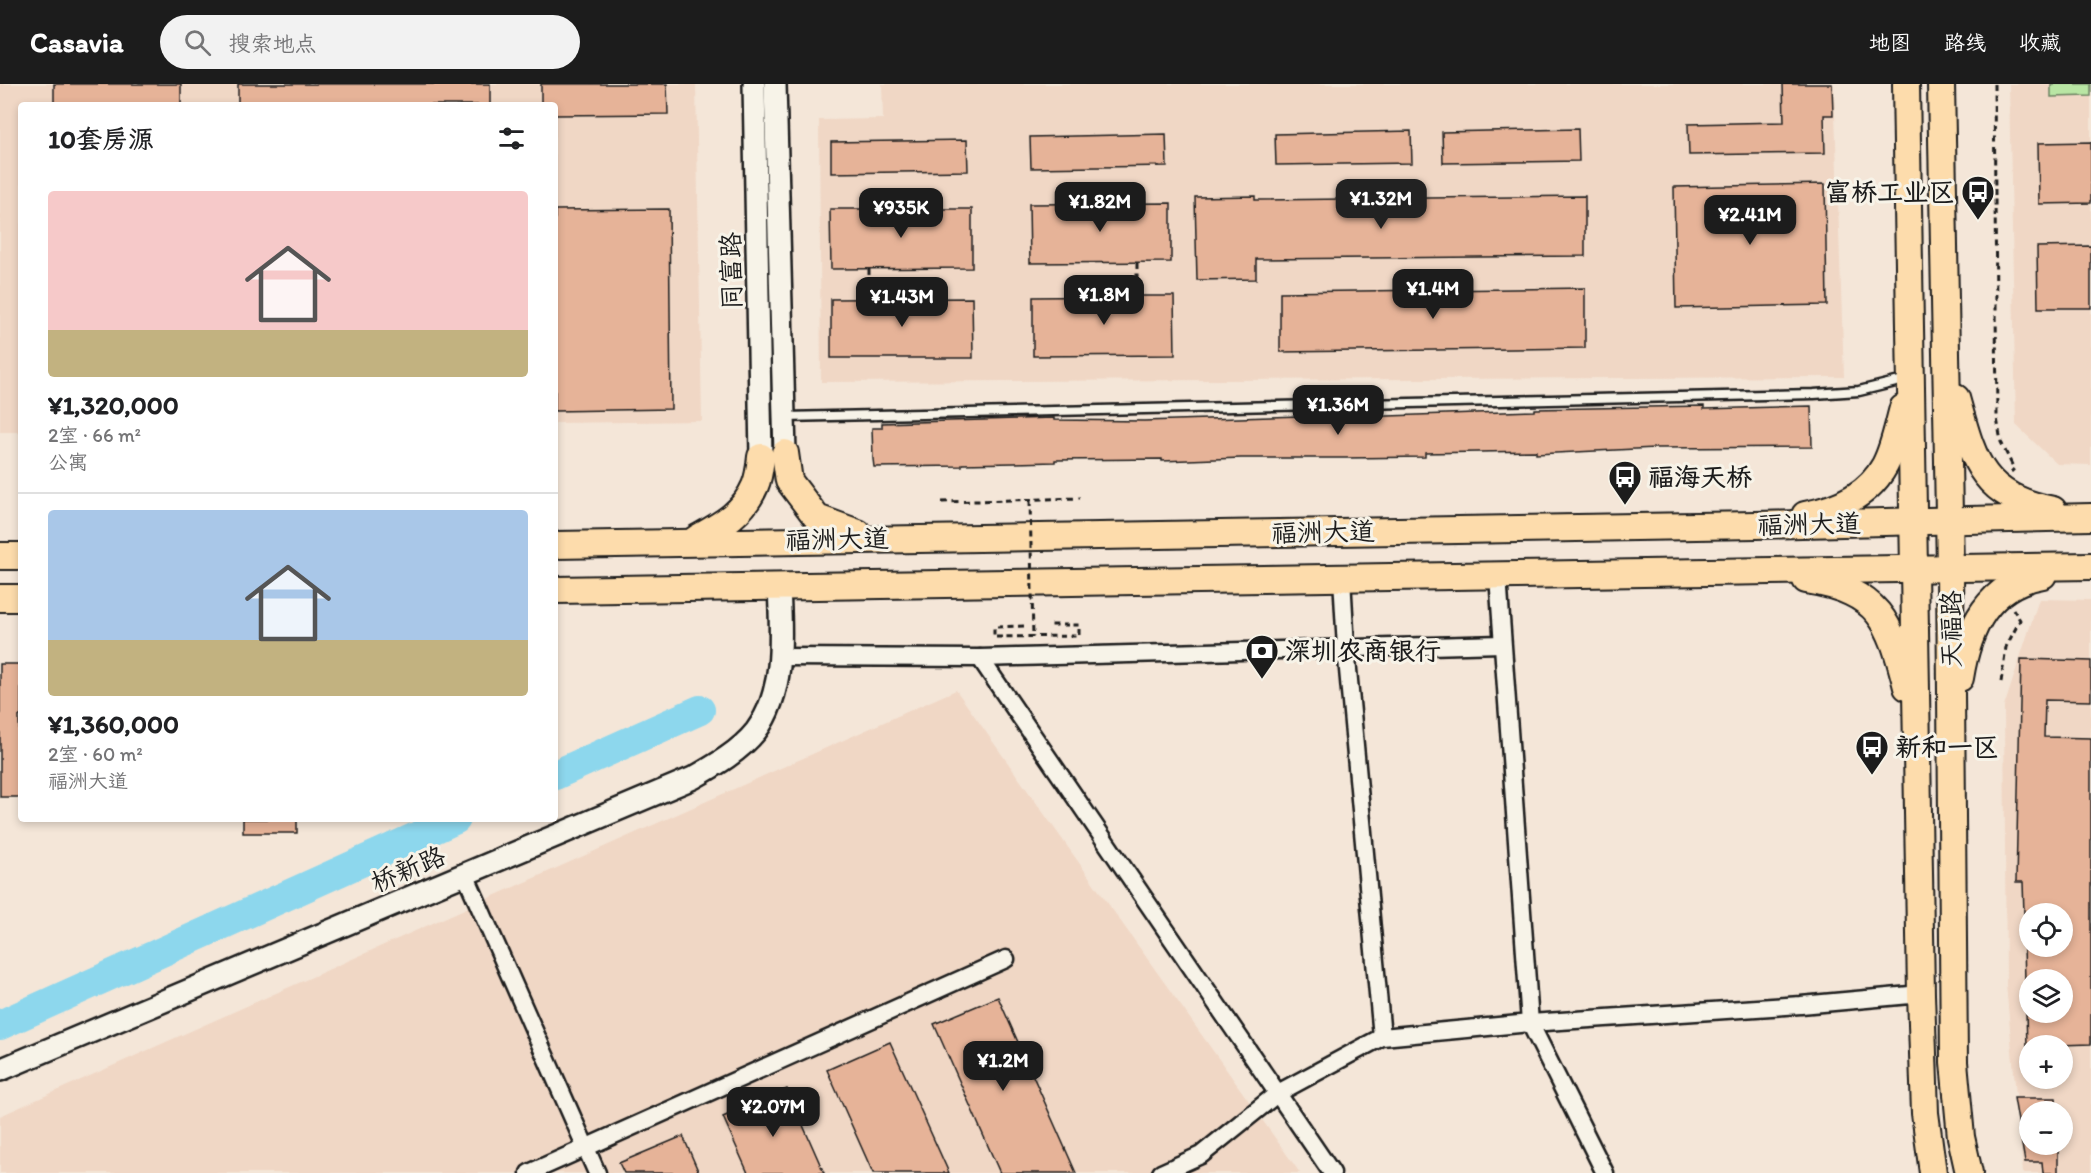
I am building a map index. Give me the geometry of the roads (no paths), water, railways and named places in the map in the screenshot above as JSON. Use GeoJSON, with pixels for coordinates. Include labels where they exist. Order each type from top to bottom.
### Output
{"type":"FeatureCollection","features":[{"type":"Feature","properties":{"kind":"main road","name":"天福路"},"geometry":{"type":"LineString","coordinates":[[1906,84],[1921,994],[1925,1113],[1933,1173]]}},
{"type":"Feature","properties":{"kind":"main road","name":"天福路"},"geometry":{"type":"LineString","coordinates":[[1941,84],[1950,521],[1954,1062],[1961,1137],[1970,1173]]}},
{"type":"Feature","properties":{"kind":"main road"},"geometry":{"type":"LineString","coordinates":[[1947,364],[1967,437],[1981,470],[2000,490],[2031,506],[2090,517]]}},
{"type":"Feature","properties":{"kind":"main road"},"geometry":{"type":"LineString","coordinates":[[1756,525],[1846,503],[1870,486],[1886,465],[1911,378]]}},
{"type":"Feature","properties":{"kind":"main road"},"geometry":{"type":"LineString","coordinates":[[691,542],[729,521],[773,455],[817,518],[872,539]]}},
{"type":"Feature","properties":{"kind":"main road","name":"福洲大道"},"geometry":{"type":"LineString","coordinates":[[558,544],[1756,525],[2090,517]]}},
{"type":"Feature","properties":{"kind":"main road"},"geometry":{"type":"LineString","coordinates":[[0,556],[18,556]]}},
{"type":"Feature","properties":{"kind":"main road"},"geometry":{"type":"LineString","coordinates":[[1952,731],[1963,664],[1975,624],[1989,603],[2008,587],[2036,576],[2091,567]]}},
{"type":"Feature","properties":{"kind":"main road","name":"福洲大道"},"geometry":{"type":"LineString","coordinates":[[558,590],[2091,567]]}},
{"type":"Feature","properties":{"kind":"main road"},"geometry":{"type":"LineString","coordinates":[[1753,572],[1829,584],[1857,595],[1877,611],[1893,637],[1917,729]]}},
{"type":"Feature","properties":{"kind":"main road"},"geometry":{"type":"LineString","coordinates":[[0,598],[18,598]]}},
{"type":"Feature","properties":{"kind":"street","name":"同富路"},"geometry":{"type":"LineString","coordinates":[[754,84],[773,455]]}},
{"type":"Feature","properties":{"kind":"street","name":"同富路"},"geometry":{"type":"LineString","coordinates":[[773,455],[784,417],[775,84]]}},
{"type":"Feature","properties":{"kind":"street"},"geometry":{"type":"LineString","coordinates":[[1498,576],[1530,1023],[1605,1173]]}},
{"type":"Feature","properties":{"kind":"street"},"geometry":{"type":"LineString","coordinates":[[1342,578],[1346,648],[1382,1037]]}},
{"type":"Feature","properties":{"kind":"street","name":"桥新路"},"geometry":{"type":"LineString","coordinates":[[0,1070],[693,778],[726,759],[756,730],[771,702],[781,657],[779,587]]}},
{"type":"Feature","properties":{"kind":"street"},"geometry":{"type":"LineString","coordinates":[[781,657],[980,658],[1502,644]]}},
{"type":"Feature","properties":{"kind":"street"},"geometry":{"type":"LineString","coordinates":[[980,658],[1332,1173]]}},
{"type":"Feature","properties":{"kind":"street"},"geometry":{"type":"LineString","coordinates":[[465,874],[597,1173]]}},
{"type":"Feature","properties":{"kind":"street"},"geometry":{"type":"LineString","coordinates":[[529,1173],[1006,959]]}},
{"type":"Feature","properties":{"kind":"street"},"geometry":{"type":"LineString","coordinates":[[1161,1173],[1202,1155],[1278,1093],[1382,1037],[1530,1023],[1921,994]]}},
{"type":"Feature","properties":{"kind":"lane"},"geometry":{"type":"LineString","coordinates":[[784,417],[1814,394],[1859,391],[1911,378]]}},
{"type":"Feature","properties":{"kind":"waterway"},"geometry":{"type":"LineString","coordinates":[[558,774],[700,710]]}},
{"type":"Feature","properties":{"kind":"waterway"},"geometry":{"type":"LineString","coordinates":[[0,1025],[449,822]]}},
{"type":"Feature","properties":{"kind":"place","name":"富桥工业区"},"geometry":{"type":"Point","coordinates":[1978,221]}},
{"type":"Feature","properties":{"kind":"place","name":"福海天桥"},"geometry":{"type":"Point","coordinates":[1625,506]}},
{"type":"Feature","properties":{"kind":"place","name":"深圳农商银行"},"geometry":{"type":"Point","coordinates":[1262,680]}},
{"type":"Feature","properties":{"kind":"place","name":"新和一区"},"geometry":{"type":"Point","coordinates":[1872,776]}}]}
